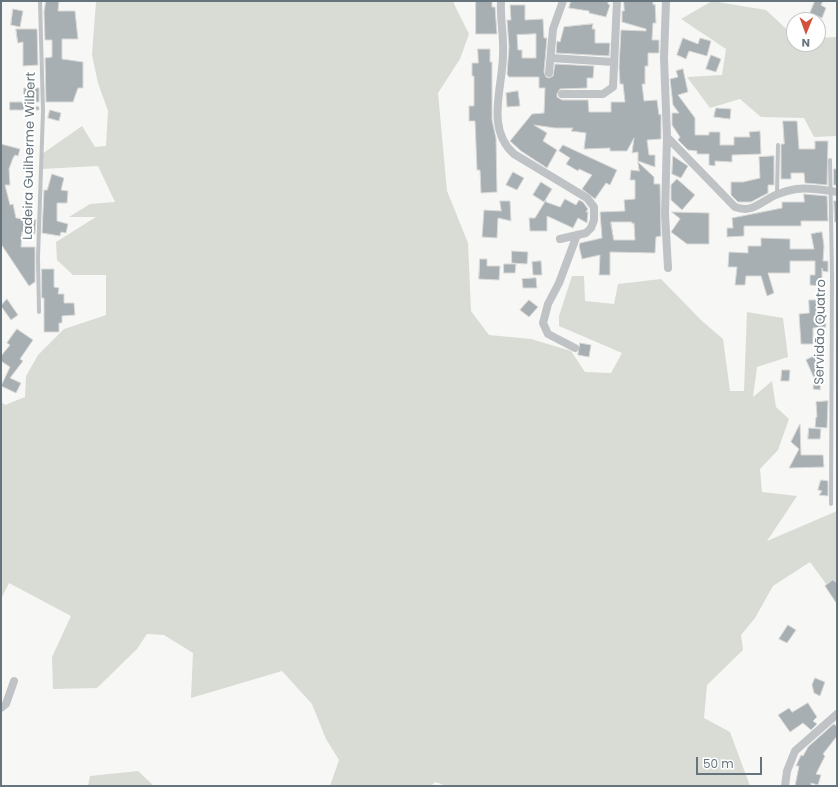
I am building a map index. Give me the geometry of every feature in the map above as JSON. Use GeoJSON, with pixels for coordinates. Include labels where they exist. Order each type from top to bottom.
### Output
{"type":"FeatureCollection","features":[{"type":"Feature","properties":{"kind":"street"},"geometry":{"type":"LineString","coordinates":[[501,1],[503,54],[497,102],[501,139],[505,146],[514,154],[587,198],[594,207],[594,220],[591,228],[586,233],[560,239]]}},
{"type":"Feature","properties":{"kind":"street"},"geometry":{"type":"LineString","coordinates":[[549,73],[553,28],[563,1]]}},
{"type":"Feature","properties":{"kind":"street"},"geometry":{"type":"LineString","coordinates":[[562,94],[604,94],[613,87],[617,1]]}},
{"type":"Feature","properties":{"kind":"street"},"geometry":{"type":"LineString","coordinates":[[666,1],[664,58],[667,137],[665,214],[668,268]]}},
{"type":"Feature","properties":{"kind":"street"},"geometry":{"type":"LineString","coordinates":[[551,58],[613,62]]}},
{"type":"Feature","properties":{"kind":"street"},"geometry":{"type":"LineString","coordinates":[[667,137],[735,208],[750,210],[777,194],[798,189],[814,188],[834,191]]}},
{"type":"Feature","properties":{"kind":"street"},"geometry":{"type":"LineString","coordinates":[[575,348],[548,334],[543,323],[548,304],[559,283],[577,235]]}},
{"type":"Feature","properties":{"kind":"street"},"geometry":{"type":"LineString","coordinates":[[1,708],[6,704],[14,681]]}},
{"type":"Feature","properties":{"kind":"street"},"geometry":{"type":"LineString","coordinates":[[785,786],[787,771],[795,751],[837,714]]}},
{"type":"Feature","properties":{"kind":"lane","name":"Ladeira Guilherme Wilbert"},"geometry":{"type":"LineString","coordinates":[[39,312],[38,257],[43,111],[40,1]]}},
{"type":"Feature","properties":{"kind":"lane"},"geometry":{"type":"LineString","coordinates":[[777,194],[778,145]]}},
{"type":"Feature","properties":{"kind":"lane","name":"Servidão Quatro"},"geometry":{"type":"LineString","coordinates":[[830,160],[834,191],[830,504]]}},
{"type":"Feature","properties":{"kind":"shaded area"},"geometry":{"type":"Polygon","coordinates":[[[454,1],[454,4],[469,34],[460,59],[438,93],[447,191],[468,243],[471,311],[489,335],[531,339],[571,351],[585,372],[611,373],[622,353],[559,326],[559,316],[572,276],[584,276],[585,301],[614,304],[618,284],[661,279],[702,321],[723,339],[730,391],[744,391],[747,312],[783,318],[788,357],[757,367],[753,397],[772,381],[776,407],[789,419],[778,450],[760,469],[762,492],[797,496],[767,541],[837,511],[837,593],[835,596],[810,562],[773,586],[755,618],[741,635],[743,650],[707,685],[704,718],[730,732],[750,786],[447,786],[435,782],[431,786],[330,786],[339,760],[326,739],[312,704],[282,671],[191,698],[193,653],[164,635],[147,634],[137,649],[97,688],[53,689],[52,657],[71,616],[9,583],[1,599],[1,402],[5,405],[25,397],[26,376],[38,355],[64,329],[106,315],[106,275],[73,275],[57,260],[56,242],[96,217],[69,217],[90,204],[115,202],[98,166],[41,169],[42,154],[82,126],[95,147],[106,146],[108,111],[98,83],[92,55],[96,2],[454,1]]]}},
{"type":"Feature","properties":{"kind":"shaded area"},"geometry":{"type":"Polygon","coordinates":[[[712,1],[766,10],[786,29],[786,52],[826,52],[826,38],[837,37],[837,136],[814,137],[804,118],[761,117],[740,99],[710,108],[687,77],[722,75],[726,49],[681,19],[712,1]]]}},
{"type":"Feature","properties":{"kind":"shaded area"},"geometry":{"type":"Polygon","coordinates":[[[138,771],[154,786],[88,786],[90,776],[138,771]]]}},
{"type":"Feature","properties":{"kind":"building"},"geometry":{"type":"Polygon","coordinates":[[[46,1],[59,1],[58,11],[75,11],[78,39],[62,39],[62,59],[83,62],[83,88],[78,88],[73,102],[46,102],[45,58],[52,57],[52,40],[45,40],[44,12],[46,1]]]}},
{"type":"Feature","properties":{"kind":"building"},"geometry":{"type":"Polygon","coordinates":[[[476,1],[492,1],[492,7],[495,7],[497,34],[476,34],[476,1]]]}},
{"type":"Feature","properties":{"kind":"building"},"geometry":{"type":"Polygon","coordinates":[[[571,1],[608,1],[608,4],[610,5],[606,17],[589,13],[589,11],[569,8],[571,1]]]}},
{"type":"Feature","properties":{"kind":"building"},"geometry":{"type":"Polygon","coordinates":[[[624,1],[653,1],[653,5],[655,4],[656,23],[653,23],[652,40],[659,40],[659,53],[648,53],[648,66],[645,66],[645,84],[642,84],[644,101],[657,100],[659,115],[661,114],[661,139],[647,140],[649,155],[655,155],[655,167],[638,161],[638,152],[632,153],[634,138],[627,151],[610,151],[610,148],[584,149],[586,133],[571,131],[573,128],[555,128],[534,125],[547,133],[543,141],[557,150],[547,168],[521,151],[510,141],[532,114],[544,113],[545,88],[539,88],[539,77],[509,77],[507,74],[509,47],[507,20],[511,20],[510,5],[525,5],[525,20],[543,19],[544,38],[547,38],[544,72],[546,77],[549,78],[553,76],[555,64],[594,66],[593,78],[587,78],[587,88],[560,89],[557,94],[557,97],[562,100],[588,100],[589,112],[611,112],[611,102],[625,102],[623,84],[620,84],[619,67],[621,30],[646,31],[646,29],[622,22],[622,11],[624,11],[624,1]],[[536,34],[517,35],[518,50],[522,50],[522,58],[536,58],[536,34]]]}},
{"type":"Feature","properties":{"kind":"building"},"geometry":{"type":"Polygon","coordinates":[[[815,1],[823,1],[821,5],[826,8],[824,12],[810,12],[815,1]]]}},
{"type":"Feature","properties":{"kind":"building"},"geometry":{"type":"Polygon","coordinates":[[[13,9],[23,11],[20,27],[11,25],[13,9]]]}},
{"type":"Feature","properties":{"kind":"building"},"geometry":{"type":"Polygon","coordinates":[[[593,24],[592,29],[595,29],[595,43],[610,43],[609,56],[556,53],[557,41],[560,42],[564,27],[593,24]]]}},
{"type":"Feature","properties":{"kind":"building"},"geometry":{"type":"Polygon","coordinates":[[[16,29],[37,29],[38,65],[23,66],[23,42],[18,43],[16,29]]]}},
{"type":"Feature","properties":{"kind":"building"},"geometry":{"type":"Polygon","coordinates":[[[683,38],[698,44],[700,38],[711,41],[707,56],[689,51],[686,59],[677,55],[683,38]]]}},
{"type":"Feature","properties":{"kind":"building"},"geometry":{"type":"Polygon","coordinates":[[[478,49],[490,49],[490,62],[492,62],[492,120],[496,138],[497,192],[481,193],[480,170],[477,170],[475,121],[469,121],[469,106],[474,106],[474,76],[472,76],[472,63],[478,63],[478,49]]]}},
{"type":"Feature","properties":{"kind":"building"},"geometry":{"type":"Polygon","coordinates":[[[711,55],[721,59],[716,72],[706,69],[711,55]]]}},
{"type":"Feature","properties":{"kind":"building"},"geometry":{"type":"Polygon","coordinates":[[[683,69],[688,92],[678,95],[695,118],[695,135],[709,135],[709,132],[720,132],[720,145],[734,145],[734,137],[750,137],[749,132],[760,131],[761,154],[732,155],[732,162],[715,161],[715,166],[709,165],[709,154],[697,154],[697,151],[688,150],[678,140],[680,137],[672,125],[672,113],[679,113],[673,105],[670,79],[678,77],[676,71],[683,69]]]}},
{"type":"Feature","properties":{"kind":"building"},"geometry":{"type":"Polygon","coordinates":[[[24,88],[39,88],[39,102],[24,102],[24,88]]]}},
{"type":"Feature","properties":{"kind":"building"},"geometry":{"type":"Polygon","coordinates":[[[518,91],[520,106],[507,107],[506,93],[518,91]]]}},
{"type":"Feature","properties":{"kind":"building"},"geometry":{"type":"Polygon","coordinates":[[[10,102],[21,102],[39,107],[39,110],[10,110],[10,102]]]}},
{"type":"Feature","properties":{"kind":"building"},"geometry":{"type":"Polygon","coordinates":[[[716,108],[731,109],[730,119],[714,117],[716,108]]]}},
{"type":"Feature","properties":{"kind":"building"},"geometry":{"type":"Polygon","coordinates":[[[50,110],[61,113],[59,121],[48,118],[50,110]]]}},
{"type":"Feature","properties":{"kind":"building"},"geometry":{"type":"Polygon","coordinates":[[[783,121],[797,121],[799,149],[815,149],[815,141],[828,141],[827,185],[805,183],[804,173],[791,173],[791,179],[781,179],[781,144],[784,144],[783,121]]]}},
{"type":"Feature","properties":{"kind":"building"},"geometry":{"type":"Polygon","coordinates":[[[1,144],[20,149],[18,156],[15,155],[13,158],[9,169],[10,185],[5,185],[10,205],[13,204],[16,218],[36,220],[35,234],[22,232],[21,247],[35,247],[35,282],[29,286],[1,244],[1,144]]]}},
{"type":"Feature","properties":{"kind":"building"},"geometry":{"type":"Polygon","coordinates":[[[563,145],[617,170],[610,185],[606,183],[595,199],[582,189],[592,175],[579,169],[578,171],[566,164],[570,158],[559,151],[563,145]]]}},
{"type":"Feature","properties":{"kind":"building"},"geometry":{"type":"Polygon","coordinates":[[[673,156],[688,166],[681,178],[672,174],[673,156]]]}},
{"type":"Feature","properties":{"kind":"building"},"geometry":{"type":"Polygon","coordinates":[[[774,156],[774,185],[768,185],[768,193],[751,202],[738,202],[731,195],[731,182],[743,182],[760,178],[759,157],[774,156]]]}},
{"type":"Feature","properties":{"kind":"building"},"geometry":{"type":"Polygon","coordinates":[[[638,162],[654,177],[654,184],[660,184],[661,236],[656,237],[655,253],[610,252],[610,275],[599,275],[600,255],[582,259],[579,246],[580,243],[602,238],[600,212],[625,211],[624,200],[635,199],[635,180],[630,180],[631,170],[639,171],[638,162]],[[611,222],[614,240],[635,240],[634,223],[632,224],[632,222],[611,222]]]}},
{"type":"Feature","properties":{"kind":"building"},"geometry":{"type":"Polygon","coordinates":[[[834,169],[837,169],[837,185],[834,185],[834,169]]]}},
{"type":"Feature","properties":{"kind":"building"},"geometry":{"type":"Polygon","coordinates":[[[513,172],[524,178],[517,190],[506,185],[513,172]]]}},
{"type":"Feature","properties":{"kind":"building"},"geometry":{"type":"Polygon","coordinates":[[[52,174],[64,178],[61,190],[68,191],[67,203],[57,203],[57,221],[68,224],[66,233],[61,232],[60,236],[42,233],[44,190],[47,190],[52,174]]]}},
{"type":"Feature","properties":{"kind":"building"},"geometry":{"type":"Polygon","coordinates":[[[677,179],[695,195],[682,210],[671,200],[671,185],[677,179]]]}},
{"type":"Feature","properties":{"kind":"building"},"geometry":{"type":"Polygon","coordinates":[[[541,182],[552,189],[544,202],[533,195],[541,182]]]}},
{"type":"Feature","properties":{"kind":"building"},"geometry":{"type":"Polygon","coordinates":[[[804,194],[827,196],[828,221],[801,221],[801,226],[744,226],[744,236],[727,237],[727,228],[733,228],[732,218],[782,208],[782,202],[804,202],[804,194]]]}},
{"type":"Feature","properties":{"kind":"building"},"geometry":{"type":"Polygon","coordinates":[[[565,199],[576,205],[579,200],[583,202],[588,209],[586,212],[588,212],[587,223],[578,218],[573,228],[547,216],[547,231],[530,231],[529,218],[535,218],[546,200],[546,202],[560,207],[565,199]]]}},
{"type":"Feature","properties":{"kind":"building"},"geometry":{"type":"Polygon","coordinates":[[[500,201],[510,201],[511,221],[498,218],[497,238],[482,237],[484,210],[501,211],[500,201]]]}},
{"type":"Feature","properties":{"kind":"building"},"geometry":{"type":"Polygon","coordinates":[[[834,201],[837,201],[837,222],[835,222],[834,201]]]}},
{"type":"Feature","properties":{"kind":"building"},"geometry":{"type":"Polygon","coordinates":[[[672,212],[709,213],[709,244],[687,244],[671,232],[680,219],[672,212]]]}},
{"type":"Feature","properties":{"kind":"building"},"geometry":{"type":"Polygon","coordinates":[[[822,232],[824,246],[823,261],[828,261],[828,272],[823,271],[822,268],[822,286],[810,285],[810,275],[815,275],[815,261],[790,261],[790,273],[768,273],[774,293],[767,296],[761,276],[746,276],[745,285],[735,285],[737,267],[728,267],[729,252],[748,253],[748,246],[761,246],[761,238],[790,239],[790,249],[814,249],[811,234],[822,232]]]}},
{"type":"Feature","properties":{"kind":"building"},"geometry":{"type":"Polygon","coordinates":[[[512,251],[528,252],[527,264],[512,263],[512,251]]]}},
{"type":"Feature","properties":{"kind":"building"},"geometry":{"type":"Polygon","coordinates":[[[480,259],[487,259],[487,266],[500,266],[499,280],[479,279],[480,259]]]}},
{"type":"Feature","properties":{"kind":"building"},"geometry":{"type":"Polygon","coordinates":[[[541,261],[542,275],[533,275],[532,262],[541,261]]]}},
{"type":"Feature","properties":{"kind":"building"},"geometry":{"type":"Polygon","coordinates":[[[504,264],[516,264],[515,273],[504,273],[504,264]]]}},
{"type":"Feature","properties":{"kind":"building"},"geometry":{"type":"Polygon","coordinates":[[[42,269],[54,269],[54,287],[59,288],[58,294],[64,294],[64,303],[74,303],[75,315],[62,316],[62,323],[59,323],[59,332],[44,332],[42,269]]]}},
{"type":"Feature","properties":{"kind":"building"},"geometry":{"type":"Polygon","coordinates":[[[536,278],[537,288],[523,288],[522,279],[536,278]]]}},
{"type":"Feature","properties":{"kind":"building"},"geometry":{"type":"Polygon","coordinates":[[[7,299],[18,315],[11,320],[1,306],[7,299]]]}},
{"type":"Feature","properties":{"kind":"building"},"geometry":{"type":"Polygon","coordinates":[[[529,300],[538,307],[529,317],[520,310],[529,300]]]}},
{"type":"Feature","properties":{"kind":"building"},"geometry":{"type":"Polygon","coordinates":[[[809,300],[823,300],[826,327],[813,328],[813,344],[801,344],[799,314],[809,313],[809,300]]]}},
{"type":"Feature","properties":{"kind":"building"},"geometry":{"type":"Polygon","coordinates":[[[17,329],[33,340],[20,359],[23,361],[10,378],[21,383],[16,393],[1,386],[10,367],[1,361],[1,356],[10,345],[7,343],[17,329]]]}},
{"type":"Feature","properties":{"kind":"building"},"geometry":{"type":"Polygon","coordinates":[[[580,343],[591,345],[589,357],[578,355],[580,343]]]}},
{"type":"Feature","properties":{"kind":"building"},"geometry":{"type":"Polygon","coordinates":[[[814,356],[822,373],[820,390],[813,389],[814,378],[806,360],[814,356]]]}},
{"type":"Feature","properties":{"kind":"building"},"geometry":{"type":"Polygon","coordinates":[[[782,370],[790,370],[789,381],[781,381],[782,370]]]}},
{"type":"Feature","properties":{"kind":"building"},"geometry":{"type":"Polygon","coordinates":[[[828,401],[827,428],[815,427],[817,417],[816,402],[828,401]]]}},
{"type":"Feature","properties":{"kind":"building"},"geometry":{"type":"Polygon","coordinates":[[[800,424],[801,455],[823,455],[824,467],[789,468],[799,449],[791,442],[800,424]]]}},
{"type":"Feature","properties":{"kind":"building"},"geometry":{"type":"Polygon","coordinates":[[[809,428],[821,429],[820,439],[808,439],[809,428]]]}},
{"type":"Feature","properties":{"kind":"building"},"geometry":{"type":"Polygon","coordinates":[[[821,480],[828,481],[828,496],[819,495],[822,491],[818,490],[821,480]]]}},
{"type":"Feature","properties":{"kind":"building"},"geometry":{"type":"Polygon","coordinates":[[[833,580],[837,583],[837,604],[825,586],[833,580]]]}},
{"type":"Feature","properties":{"kind":"building"},"geometry":{"type":"Polygon","coordinates":[[[788,625],[796,630],[787,643],[779,639],[788,625]]]}},
{"type":"Feature","properties":{"kind":"building"},"geometry":{"type":"Polygon","coordinates":[[[815,678],[825,682],[820,696],[814,693],[812,685],[815,678]]]}},
{"type":"Feature","properties":{"kind":"building"},"geometry":{"type":"Polygon","coordinates":[[[808,703],[817,717],[813,721],[817,724],[811,730],[803,723],[790,732],[778,715],[789,708],[792,712],[808,703]]]}},
{"type":"Feature","properties":{"kind":"building"},"geometry":{"type":"Polygon","coordinates":[[[834,724],[837,727],[837,736],[823,754],[825,756],[816,774],[821,775],[818,785],[811,783],[811,786],[795,786],[799,766],[796,766],[801,755],[803,756],[808,747],[834,724]]]}}]}
